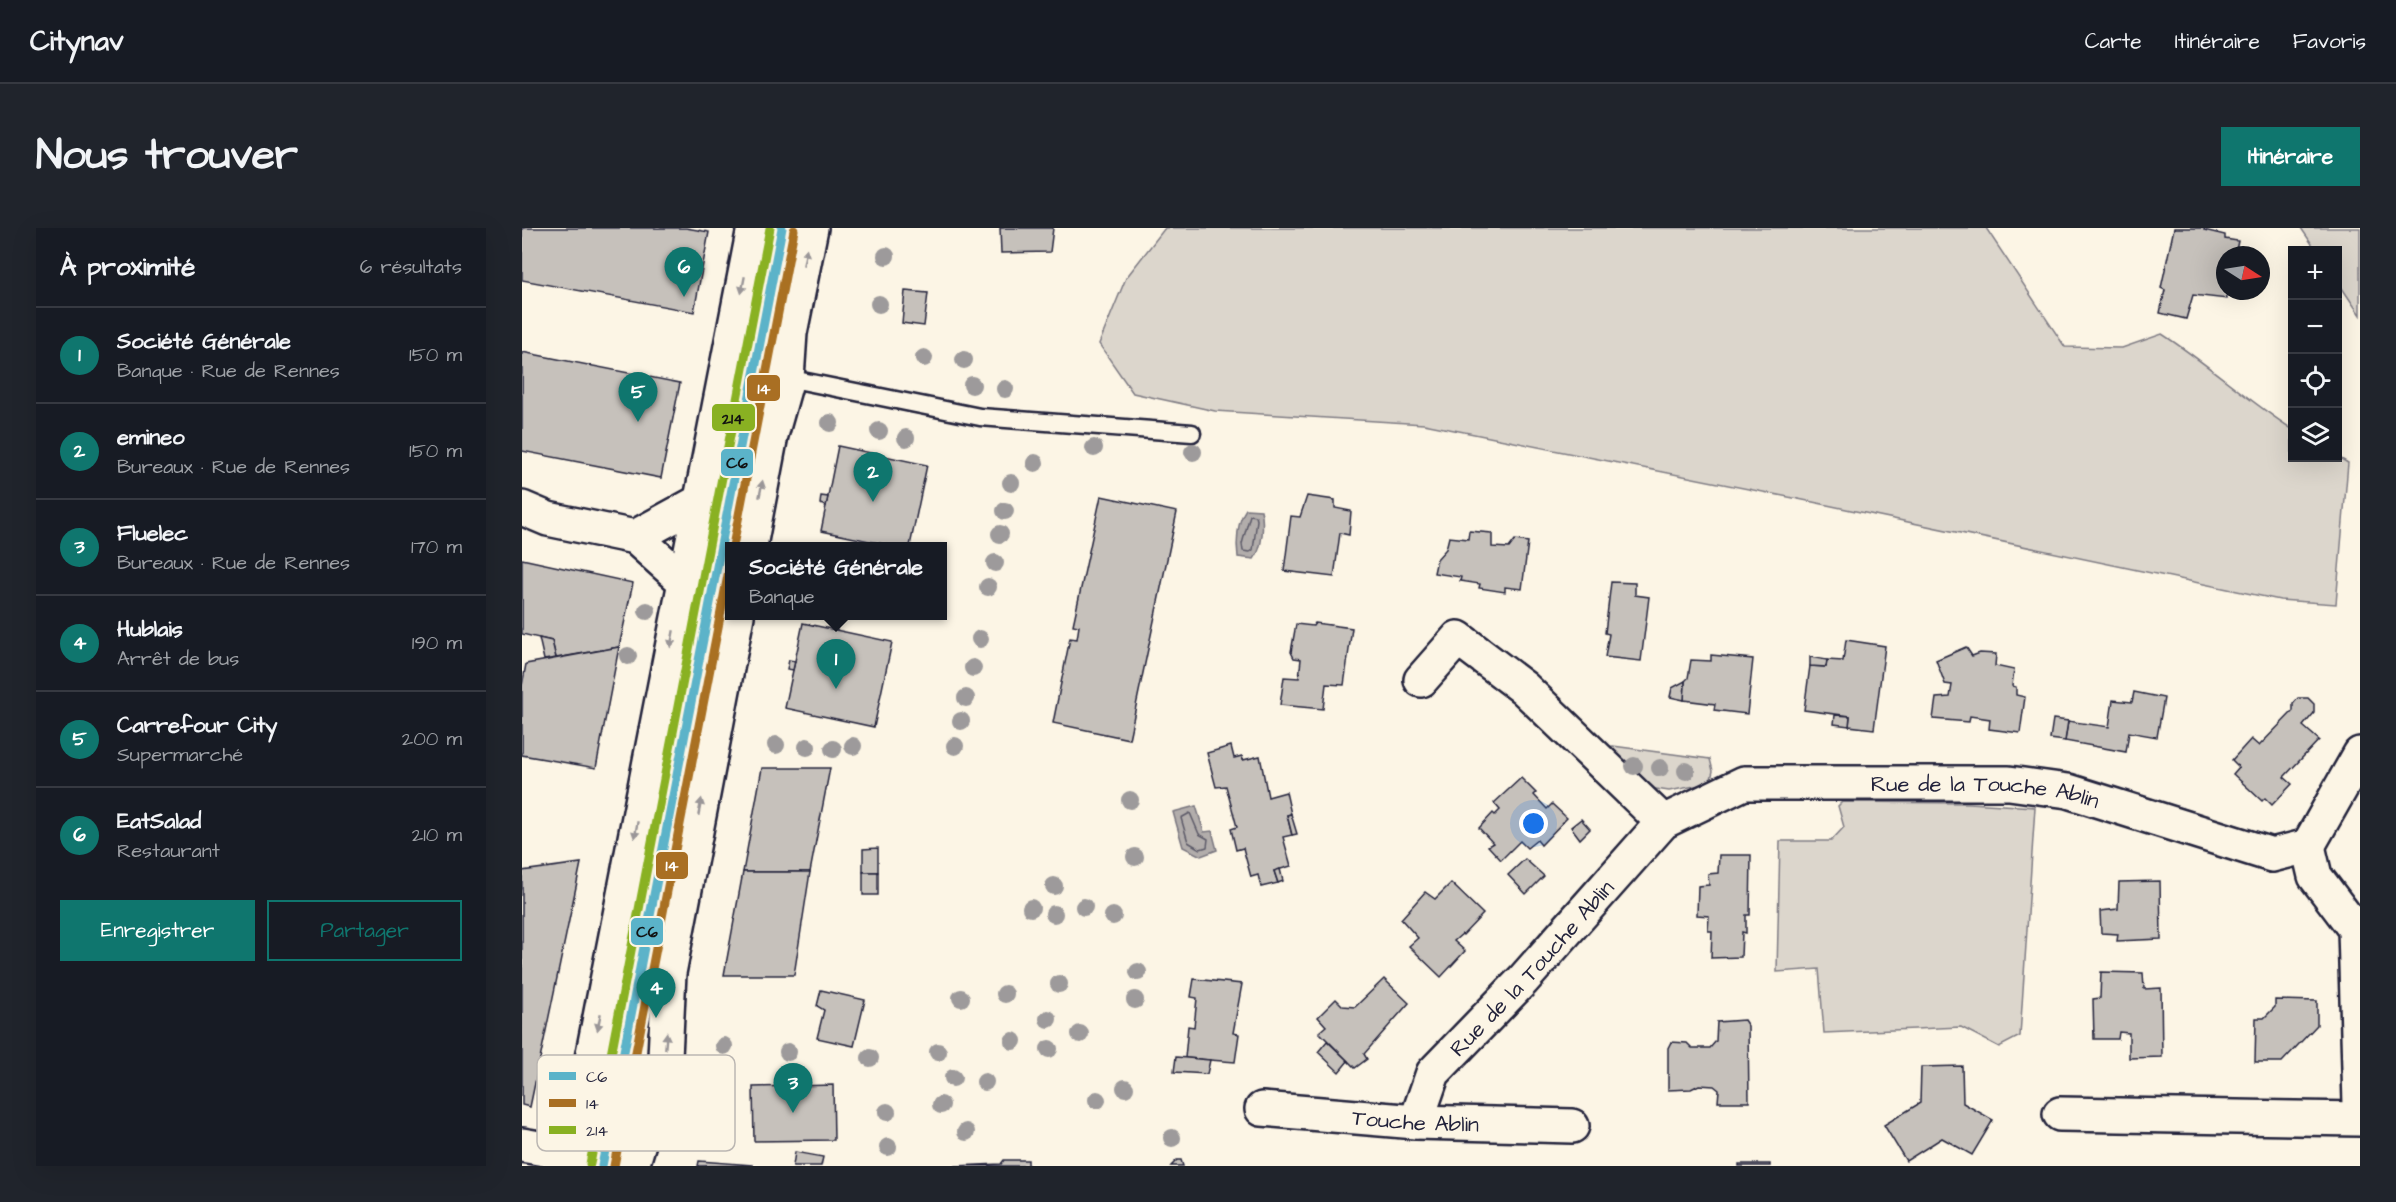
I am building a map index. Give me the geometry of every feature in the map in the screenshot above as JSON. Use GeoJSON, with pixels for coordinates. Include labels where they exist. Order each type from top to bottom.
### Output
{"type":"FeatureCollection","features":[{"type":"Feature","properties":{"kind":"street"},"geometry":{"type":"LineString","coordinates":[[613,1055],[684,582],[754,228]]}},
{"type":"Feature","properties":{"kind":"street"},"geometry":{"type":"LineString","coordinates":[[751,542],[771,435],[787,378],[790,333],[811,228]]}},
{"type":"Feature","properties":{"kind":"street"},"geometry":{"type":"LineString","coordinates":[[635,537],[699,502]]}},
{"type":"Feature","properties":{"kind":"street"},"geometry":{"type":"LineString","coordinates":[[522,508],[549,519],[635,537],[684,582]]}},
{"type":"Feature","properties":{"kind":"street"},"geometry":{"type":"LineString","coordinates":[[665,1055],[669,973],[736,620]]}},
{"type":"Feature","properties":{"kind":"street"},"geometry":{"type":"LineString","coordinates":[[1421,680],[1458,638],[1524,688],[1663,822]]}},
{"type":"Feature","properties":{"kind":"street"},"geometry":{"type":"LineString","coordinates":[[2360,754],[2308,846],[2315,876],[2355,929],[2360,1104]]}},
{"type":"Feature","properties":{"kind":"street","name":"Rue de la Touche Ablin"},"geometry":{"type":"LineString","coordinates":[[1416,1122],[1433,1073],[1523,980],[1663,822],[1744,783],[2009,783],[2067,791],[2272,855],[2308,846]]}},
{"type":"Feature","properties":{"kind":"street","name":"Touche Ablin"},"geometry":{"type":"LineString","coordinates":[[1262,1109],[1416,1122],[1572,1126]]}},
{"type":"Feature","properties":{"kind":"street"},"geometry":{"type":"LineString","coordinates":[[2060,1114],[2360,1119]]}},
{"type":"Feature","properties":{"kind":"street"},"geometry":{"type":"LineString","coordinates":[[522,1145],[537,1149]]}},
{"type":"Feature","properties":{"kind":"street"},"geometry":{"type":"LineString","coordinates":[[547,1151],[597,1163]]}},
{"type":"Feature","properties":{"kind":"lane"},"geometry":{"type":"LineString","coordinates":[[618,1055],[782,228]]}},
{"type":"Feature","properties":{"kind":"lane"},"geometry":{"type":"LineString","coordinates":[[787,378],[980,417],[1192,433]]}},
{"type":"Feature","properties":{"kind":"shaded area"},"geometry":{"type":"Polygon","coordinates":[[[1165,228],[1986,228],[2065,347],[2122,348],[2162,334],[2288,426],[2288,462],[2342,462],[2342,459],[2348,463],[2336,604],[2280,600],[1808,501],[1424,424],[1215,411],[1133,393],[1099,344],[1126,278],[1165,228]]]}},
{"type":"Feature","properties":{"kind":"shaded area"},"geometry":{"type":"Polygon","coordinates":[[[2301,228],[2360,228],[2360,315],[2342,288],[2342,246],[2313,246],[2301,228]]]}},
{"type":"Feature","properties":{"kind":"shaded area"},"geometry":{"type":"Polygon","coordinates":[[[1607,747],[1710,759],[1713,771],[1710,783],[1669,791],[1636,786],[1607,747]]]}},
{"type":"Feature","properties":{"kind":"shaded area"},"geometry":{"type":"Polygon","coordinates":[[[1842,802],[1969,803],[2035,807],[2020,1036],[1999,1047],[1961,1027],[1824,1033],[1819,969],[1777,972],[1780,841],[1831,841],[1844,827],[1838,806],[1842,802]]]}},
{"type":"Feature","properties":{"kind":"water"},"geometry":{"type":"Polygon","coordinates":[[[1246,509],[1261,510],[1262,516],[1261,542],[1254,559],[1238,557],[1238,532],[1246,509]]]}},
{"type":"Feature","properties":{"kind":"water"},"geometry":{"type":"Polygon","coordinates":[[[1196,806],[1204,832],[1212,831],[1217,850],[1201,856],[1183,847],[1173,812],[1196,806]]]}},
{"type":"Feature","properties":{"kind":"building"},"geometry":{"type":"Polygon","coordinates":[[[522,228],[686,228],[709,232],[694,312],[522,280],[522,228]]]}},
{"type":"Feature","properties":{"kind":"building"},"geometry":{"type":"Polygon","coordinates":[[[1000,228],[1053,228],[1050,252],[1001,253],[1000,228]]]}},
{"type":"Feature","properties":{"kind":"building"},"geometry":{"type":"Polygon","coordinates":[[[2174,228],[2205,228],[2204,230],[2225,235],[2225,239],[2238,241],[2237,246],[2216,246],[2216,298],[2193,295],[2186,319],[2160,313],[2165,290],[2161,288],[2174,228]]]}},
{"type":"Feature","properties":{"kind":"building"},"geometry":{"type":"Polygon","coordinates":[[[905,291],[928,293],[924,326],[902,323],[905,291]]]}},
{"type":"Feature","properties":{"kind":"building"},"geometry":{"type":"Polygon","coordinates":[[[522,352],[680,383],[661,478],[522,451],[522,352]]]}},
{"type":"Feature","properties":{"kind":"building"},"geometry":{"type":"Polygon","coordinates":[[[838,446],[927,465],[911,542],[874,542],[821,531],[838,446]]]}},
{"type":"Feature","properties":{"kind":"building"},"geometry":{"type":"Polygon","coordinates":[[[821,496],[828,497],[826,506],[820,504],[821,496]]]}},
{"type":"Feature","properties":{"kind":"building"},"geometry":{"type":"Polygon","coordinates":[[[1101,496],[1177,512],[1129,739],[1053,723],[1070,638],[1077,639],[1079,626],[1073,625],[1101,496]]]}},
{"type":"Feature","properties":{"kind":"building"},"geometry":{"type":"Polygon","coordinates":[[[1307,496],[1335,500],[1335,508],[1351,511],[1349,535],[1340,533],[1334,577],[1284,571],[1291,516],[1300,517],[1307,496]]]}},
{"type":"Feature","properties":{"kind":"building"},"geometry":{"type":"Polygon","coordinates":[[[1469,531],[1492,533],[1492,547],[1509,548],[1515,540],[1528,542],[1522,589],[1505,587],[1505,592],[1479,588],[1480,584],[1460,581],[1461,577],[1434,573],[1437,559],[1446,549],[1449,537],[1468,539],[1469,531]]]}},
{"type":"Feature","properties":{"kind":"building"},"geometry":{"type":"Polygon","coordinates":[[[522,559],[633,583],[619,647],[556,658],[552,641],[522,634],[522,559]]]}},
{"type":"Feature","properties":{"kind":"building"},"geometry":{"type":"Polygon","coordinates":[[[1611,582],[1635,583],[1635,595],[1649,597],[1641,661],[1605,657],[1609,634],[1605,633],[1611,582]]]}},
{"type":"Feature","properties":{"kind":"building"},"geometry":{"type":"Polygon","coordinates":[[[803,623],[892,642],[874,727],[785,708],[803,623]]]}},
{"type":"Feature","properties":{"kind":"building"},"geometry":{"type":"Polygon","coordinates":[[[1315,623],[1352,628],[1344,685],[1326,684],[1323,709],[1280,705],[1284,677],[1299,678],[1301,659],[1294,658],[1291,652],[1296,624],[1313,626],[1315,623]]]}},
{"type":"Feature","properties":{"kind":"building"},"geometry":{"type":"Polygon","coordinates":[[[539,638],[552,641],[556,658],[544,660],[539,638]]]}},
{"type":"Feature","properties":{"kind":"building"},"geometry":{"type":"Polygon","coordinates":[[[1846,640],[1885,646],[1874,729],[1849,726],[1850,716],[1804,710],[1810,666],[1826,667],[1827,660],[1843,661],[1846,640]]]}},
{"type":"Feature","properties":{"kind":"building"},"geometry":{"type":"Polygon","coordinates":[[[619,647],[596,768],[522,755],[522,686],[526,664],[619,647]]]}},
{"type":"Feature","properties":{"kind":"building"},"geometry":{"type":"Polygon","coordinates":[[[1966,647],[1972,656],[1980,653],[1996,654],[1995,666],[2014,670],[2012,686],[2016,687],[2016,695],[2025,697],[2020,733],[1989,729],[1990,719],[1970,716],[1969,722],[1933,719],[1936,698],[1950,697],[1952,685],[1945,684],[1936,660],[1966,647]]]}},
{"type":"Feature","properties":{"kind":"building"},"geometry":{"type":"Polygon","coordinates":[[[1711,655],[1753,659],[1747,714],[1714,710],[1715,704],[1684,700],[1685,681],[1688,678],[1691,660],[1711,661],[1711,655]]]}},
{"type":"Feature","properties":{"kind":"building"},"geometry":{"type":"Polygon","coordinates":[[[1810,657],[1827,660],[1826,667],[1810,666],[1810,657]]]}},
{"type":"Feature","properties":{"kind":"building"},"geometry":{"type":"Polygon","coordinates":[[[789,660],[795,661],[793,670],[787,669],[789,660]]]}},
{"type":"Feature","properties":{"kind":"building"},"geometry":{"type":"Polygon","coordinates":[[[1685,681],[1684,700],[1670,697],[1672,688],[1685,681]]]}},
{"type":"Feature","properties":{"kind":"building"},"geometry":{"type":"Polygon","coordinates":[[[2134,692],[2164,698],[2157,737],[2129,732],[2126,752],[2065,741],[2068,721],[2109,727],[2113,700],[2132,702],[2134,692]]]}},
{"type":"Feature","properties":{"kind":"building"},"geometry":{"type":"Polygon","coordinates":[[[2298,698],[2308,698],[2314,704],[2314,713],[2303,726],[2319,740],[2284,777],[2292,784],[2272,805],[2265,798],[2262,801],[2233,774],[2239,767],[2232,760],[2251,739],[2259,746],[2293,711],[2293,704],[2298,698]]]}},
{"type":"Feature","properties":{"kind":"building"},"geometry":{"type":"Polygon","coordinates":[[[1835,715],[1850,716],[1849,726],[1834,724],[1835,715]]]}},
{"type":"Feature","properties":{"kind":"building"},"geometry":{"type":"Polygon","coordinates":[[[2053,719],[2068,721],[2065,741],[2050,739],[2053,719]]]}},
{"type":"Feature","properties":{"kind":"building"},"geometry":{"type":"Polygon","coordinates":[[[1231,746],[1234,758],[1242,756],[1243,760],[1260,756],[1268,797],[1286,792],[1291,814],[1287,815],[1292,835],[1283,837],[1291,866],[1274,871],[1278,883],[1261,887],[1258,875],[1251,877],[1243,848],[1236,850],[1231,829],[1237,827],[1226,786],[1216,787],[1207,753],[1231,746]]]}},
{"type":"Feature","properties":{"kind":"building"},"geometry":{"type":"Polygon","coordinates":[[[762,768],[830,768],[810,872],[743,872],[762,768]]]}},
{"type":"Feature","properties":{"kind":"building"},"geometry":{"type":"Polygon","coordinates":[[[1521,778],[1536,793],[1534,795],[1547,809],[1552,804],[1567,818],[1541,845],[1537,840],[1527,848],[1520,841],[1501,860],[1488,846],[1493,843],[1479,828],[1493,813],[1495,815],[1500,810],[1494,803],[1521,778]]]}},
{"type":"Feature","properties":{"kind":"building"},"geometry":{"type":"Polygon","coordinates":[[[1291,814],[1297,834],[1292,835],[1287,815],[1291,814]]]}},
{"type":"Feature","properties":{"kind":"building"},"geometry":{"type":"Polygon","coordinates":[[[1581,819],[1590,829],[1580,839],[1571,827],[1581,819]]]}},
{"type":"Feature","properties":{"kind":"building"},"geometry":{"type":"Polygon","coordinates":[[[878,848],[878,872],[863,872],[863,849],[878,848]]]}},
{"type":"Feature","properties":{"kind":"building"},"geometry":{"type":"Polygon","coordinates":[[[1719,855],[1751,855],[1750,915],[1746,915],[1746,933],[1742,932],[1741,957],[1711,958],[1712,931],[1708,931],[1709,916],[1697,915],[1698,886],[1709,885],[1708,874],[1718,873],[1719,855]]]}},
{"type":"Feature","properties":{"kind":"building"},"geometry":{"type":"Polygon","coordinates":[[[1525,859],[1544,876],[1526,894],[1508,875],[1525,859]]]}},
{"type":"Feature","properties":{"kind":"building"},"geometry":{"type":"Polygon","coordinates":[[[581,863],[541,1055],[537,1055],[537,1074],[530,1107],[522,1105],[522,871],[581,863]]]}},
{"type":"Feature","properties":{"kind":"building"},"geometry":{"type":"Polygon","coordinates":[[[1280,869],[1283,881],[1278,883],[1274,871],[1280,869]]]}},
{"type":"Feature","properties":{"kind":"building"},"geometry":{"type":"Polygon","coordinates":[[[743,872],[810,872],[794,975],[724,975],[743,872]]]}},
{"type":"Feature","properties":{"kind":"building"},"geometry":{"type":"Polygon","coordinates":[[[863,872],[878,872],[878,895],[863,895],[863,872]]]}},
{"type":"Feature","properties":{"kind":"building"},"geometry":{"type":"Polygon","coordinates":[[[2160,881],[2161,939],[2117,941],[2118,934],[2101,933],[2100,911],[2118,909],[2119,882],[2160,881]]]}},
{"type":"Feature","properties":{"kind":"building"},"geometry":{"type":"Polygon","coordinates":[[[1451,883],[1483,914],[1454,941],[1465,951],[1441,977],[1409,946],[1418,938],[1401,919],[1425,892],[1435,899],[1451,883]]]}},
{"type":"Feature","properties":{"kind":"building"},"geometry":{"type":"Polygon","coordinates":[[[2101,972],[2143,973],[2144,989],[2161,988],[2162,1057],[2129,1058],[2129,1033],[2119,1032],[2118,1039],[2094,1039],[2093,999],[2100,998],[2101,972]]]}},
{"type":"Feature","properties":{"kind":"building"},"geometry":{"type":"Polygon","coordinates":[[[1194,979],[1242,984],[1233,1033],[1239,1034],[1235,1062],[1185,1058],[1188,1026],[1194,1027],[1197,998],[1191,997],[1194,979]]]}},
{"type":"Feature","properties":{"kind":"building"},"geometry":{"type":"Polygon","coordinates":[[[1384,979],[1409,1003],[1364,1054],[1367,1059],[1355,1068],[1319,1032],[1326,1026],[1318,1017],[1336,999],[1343,1006],[1355,1007],[1384,979]]]}},
{"type":"Feature","properties":{"kind":"building"},"geometry":{"type":"Polygon","coordinates":[[[821,990],[865,1000],[854,1046],[817,1038],[824,1010],[817,1006],[821,990]]]}},
{"type":"Feature","properties":{"kind":"building"},"geometry":{"type":"Polygon","coordinates":[[[2275,1000],[2317,1001],[2317,1025],[2282,1062],[2255,1062],[2256,1018],[2264,1018],[2275,1007],[2275,1000]]]}},
{"type":"Feature","properties":{"kind":"building"},"geometry":{"type":"Polygon","coordinates":[[[1744,1020],[1748,1026],[1749,1102],[1718,1102],[1719,1090],[1714,1086],[1699,1085],[1691,1089],[1668,1090],[1668,1048],[1671,1042],[1687,1043],[1692,1048],[1710,1048],[1716,1041],[1717,1022],[1744,1020]]]}},
{"type":"Feature","properties":{"kind":"building"},"geometry":{"type":"Polygon","coordinates":[[[1327,1041],[1348,1061],[1339,1072],[1318,1052],[1327,1041]]]}},
{"type":"Feature","properties":{"kind":"building"},"geometry":{"type":"Polygon","coordinates":[[[1176,1057],[1210,1060],[1207,1074],[1174,1072],[1176,1057]]]}},
{"type":"Feature","properties":{"kind":"building"},"geometry":{"type":"Polygon","coordinates":[[[1962,1066],[1963,1103],[1993,1120],[1972,1155],[1942,1138],[1906,1161],[1884,1125],[1920,1103],[1921,1067],[1962,1066]]]}},
{"type":"Feature","properties":{"kind":"building"},"geometry":{"type":"Polygon","coordinates":[[[833,1085],[834,1140],[754,1141],[753,1087],[833,1085]]]}},
{"type":"Feature","properties":{"kind":"building"},"geometry":{"type":"Polygon","coordinates":[[[795,1152],[823,1157],[821,1166],[793,1166],[795,1152]]]}},
{"type":"Feature","properties":{"kind":"building"},"geometry":{"type":"Polygon","coordinates":[[[1004,1160],[1028,1160],[1028,1166],[954,1166],[1001,1164],[1004,1160]]]}},
{"type":"Feature","properties":{"kind":"building"},"geometry":{"type":"Polygon","coordinates":[[[1177,1160],[1181,1160],[1183,1166],[1171,1166],[1177,1160]]]}},
{"type":"Feature","properties":{"kind":"building"},"geometry":{"type":"Polygon","coordinates":[[[699,1161],[753,1165],[698,1166],[699,1161]]]}},
{"type":"Feature","properties":{"kind":"building"},"geometry":{"type":"Polygon","coordinates":[[[1739,1164],[1770,1164],[1770,1166],[1739,1166],[1739,1164]]]}},
{"type":"Feature","properties":{"kind":"transit line","name":"214"},"geometry":{"type":"LineString","coordinates":[[611,1055],[770,228]]}},
{"type":"Feature","properties":{"kind":"transit line","name":"C6"},"geometry":{"type":"LineString","coordinates":[[623,1055],[782,228]]}},
{"type":"Feature","properties":{"kind":"transit line","name":"14"},"geometry":{"type":"LineString","coordinates":[[734,542],[794,230]]}},
{"type":"Feature","properties":{"kind":"transit line","name":"14"},"geometry":{"type":"LineString","coordinates":[[635,1055],[725,591]]}},
{"type":"Feature","properties":{"kind":"transit line","name":"214"},"geometry":{"type":"LineString","coordinates":[[590,1164],[592,1151]]}},
{"type":"Feature","properties":{"kind":"transit line","name":"C6"},"geometry":{"type":"LineString","coordinates":[[602,1166],[605,1151]]}},
{"type":"Feature","properties":{"kind":"transit line","name":"14"},"geometry":{"type":"LineString","coordinates":[[614,1166],[617,1151]]}},
{"type":"Feature","properties":{"kind":"place","name":"EatSalad"},"geometry":{"type":"Point","coordinates":[684,297]}},
{"type":"Feature","properties":{"kind":"place","name":"Carrefour City"},"geometry":{"type":"Point","coordinates":[638,422]}},
{"type":"Feature","properties":{"kind":"place","name":"emineo"},"geometry":{"type":"Point","coordinates":[873,502]}},
{"type":"Feature","properties":{"kind":"place","name":"Société Générale"},"geometry":{"type":"Point","coordinates":[836,689]}},
{"type":"Feature","properties":{"kind":"place","name":"Hublais"},"geometry":{"type":"Point","coordinates":[656,1018]}},
{"type":"Feature","properties":{"kind":"place","name":"Fluelec"},"geometry":{"type":"Point","coordinates":[793,1113]}}]}
